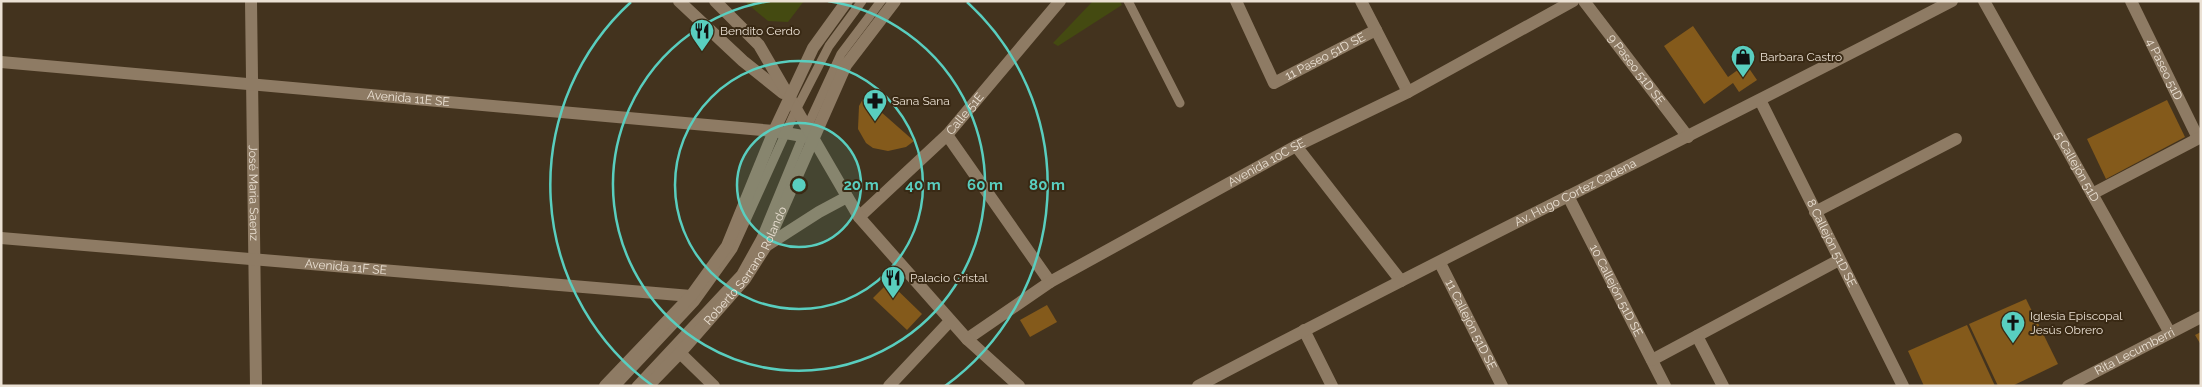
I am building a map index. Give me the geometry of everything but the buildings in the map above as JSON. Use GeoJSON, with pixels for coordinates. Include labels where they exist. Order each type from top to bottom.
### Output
{"type":"FeatureCollection","features":[{"type":"Feature","properties":{"kind":"street","name":"José Maria Saenz"},"geometry":{"type":"LineString","coordinates":[[252,1],[256,386]]}},
{"type":"Feature","properties":{"kind":"street"},"geometry":{"type":"LineString","coordinates":[[679,1],[743,61],[789,98]]}},
{"type":"Feature","properties":{"kind":"street"},"geometry":{"type":"LineString","coordinates":[[715,1],[759,45],[808,134],[859,217],[967,339],[1019,386]]}},
{"type":"Feature","properties":{"kind":"street","name":"Roberto Serrano Rolando"},"geometry":{"type":"LineString","coordinates":[[605,386],[691,296],[727,246],[780,132],[789,98],[814,48],[847,1]]}},
{"type":"Feature","properties":{"kind":"street","name":"Roberto Serrano Rolando"},"geometry":{"type":"LineString","coordinates":[[648,386],[680,353],[745,279],[766,246],[808,134],[846,65],[895,1]]}},
{"type":"Feature","properties":{"kind":"street","name":"Calle 51E"},"geometry":{"type":"LineString","coordinates":[[859,217],[947,135],[1060,1]]}},
{"type":"Feature","properties":{"kind":"street","name":"11 Paseo 51D SE"},"geometry":{"type":"LineString","coordinates":[[1236,1],[1274,83],[1376,30]]}},
{"type":"Feature","properties":{"kind":"street"},"geometry":{"type":"LineString","coordinates":[[1361,1],[1408,92]]}},
{"type":"Feature","properties":{"kind":"street","name":"Avenida 10C SE"},"geometry":{"type":"LineString","coordinates":[[967,339],[1050,282],[1296,146],[1408,92],[1573,1]]}},
{"type":"Feature","properties":{"kind":"street","name":"9 Paseo 51D SE"},"geometry":{"type":"LineString","coordinates":[[1584,1],[1688,137]]}},
{"type":"Feature","properties":{"kind":"street","name":"Av. Hugo Cortez Cadena"},"geometry":{"type":"LineString","coordinates":[[1198,386],[1304,330],[1688,137],[1952,1]]}},
{"type":"Feature","properties":{"kind":"street","name":"5 Callejón 51D"},"geometry":{"type":"LineString","coordinates":[[1984,1],[2170,333]]}},
{"type":"Feature","properties":{"kind":"street","name":"4 Paseo 51D"},"geometry":{"type":"LineString","coordinates":[[2131,1],[2199,138]]}},
{"type":"Feature","properties":{"kind":"street","name":"Avenida 11E SE"},"geometry":{"type":"LineString","coordinates":[[1,62],[808,134]]}},
{"type":"Feature","properties":{"kind":"street","name":"8 Callejón 51D SE"},"geometry":{"type":"LineString","coordinates":[[1760,100],[1902,386]]}},
{"type":"Feature","properties":{"kind":"street"},"geometry":{"type":"LineString","coordinates":[[947,135],[1050,282]]}},
{"type":"Feature","properties":{"kind":"street"},"geometry":{"type":"LineString","coordinates":[[1816,212],[1956,138]]}},
{"type":"Feature","properties":{"kind":"street"},"geometry":{"type":"LineString","coordinates":[[2092,194],[2199,138]]}},
{"type":"Feature","properties":{"kind":"street"},"geometry":{"type":"LineString","coordinates":[[1296,146],[1401,281]]}},
{"type":"Feature","properties":{"kind":"street","name":"10 Callejón 51D SE"},"geometry":{"type":"LineString","coordinates":[[1568,196],[1665,386]]}},
{"type":"Feature","properties":{"kind":"street"},"geometry":{"type":"LineString","coordinates":[[766,246],[819,212],[847,197]]}},
{"type":"Feature","properties":{"kind":"street","name":"Avenida 11F SE"},"geometry":{"type":"LineString","coordinates":[[1,238],[691,296]]}},
{"type":"Feature","properties":{"kind":"street"},"geometry":{"type":"LineString","coordinates":[[1652,360],[1840,260]]}},
{"type":"Feature","properties":{"kind":"street","name":"11 Callejón 51D SE"},"geometry":{"type":"LineString","coordinates":[[1440,262],[1502,386]]}},
{"type":"Feature","properties":{"kind":"street","name":"Rita Lecumberri"},"geometry":{"type":"LineString","coordinates":[[2068,386],[2083,382],[2201,317]]}},
{"type":"Feature","properties":{"kind":"street"},"geometry":{"type":"LineString","coordinates":[[889,386],[950,321]]}},
{"type":"Feature","properties":{"kind":"street"},"geometry":{"type":"LineString","coordinates":[[1304,330],[1332,386]]}},
{"type":"Feature","properties":{"kind":"street"},"geometry":{"type":"LineString","coordinates":[[1697,336],[1723,386]]}},
{"type":"Feature","properties":{"kind":"street"},"geometry":{"type":"LineString","coordinates":[[680,353],[714,386]]}},
{"type":"Feature","properties":{"kind":"lane","name":"Roberto Serrano Rolando"},"geometry":{"type":"LineString","coordinates":[[616,386],[695,302],[733,249],[780,132],[796,110],[829,46],[862,1]]}},
{"type":"Feature","properties":{"kind":"lane","name":"Roberto Serrano Rolando"},"geometry":{"type":"LineString","coordinates":[[636,386],[740,274],[761,238],[808,134],[841,54],[881,1]]}},
{"type":"Feature","properties":{"kind":"lane"},"geometry":{"type":"LineString","coordinates":[[1128,1],[1180,103]]}},
{"type":"Feature","properties":{"kind":"green space"},"geometry":{"type":"Polygon","coordinates":[[[744,1],[804,1],[788,22],[768,21],[744,1]]]}},
{"type":"Feature","properties":{"kind":"green space"},"geometry":{"type":"Polygon","coordinates":[[[1093,1],[1120,1],[1122,5],[1058,46],[1053,43],[1093,1]]]}},
{"type":"Feature","properties":{"kind":"place","name":"Bendito Cerdo"},"geometry":{"type":"Point","coordinates":[702,52]}},
{"type":"Feature","properties":{"kind":"place","name":"Barbara Castro"},"geometry":{"type":"Point","coordinates":[1743,78]}},
{"type":"Feature","properties":{"kind":"place","name":"Sana Sana"},"geometry":{"type":"Point","coordinates":[875,122]}},
{"type":"Feature","properties":{"kind":"place","name":"Palacio Cristal"},"geometry":{"type":"Point","coordinates":[893,299]}},
{"type":"Feature","properties":{"kind":"place","name":"Iglesia Episcopal Jesús Obrero"},"geometry":{"type":"Point","coordinates":[2013,344]}}]}
